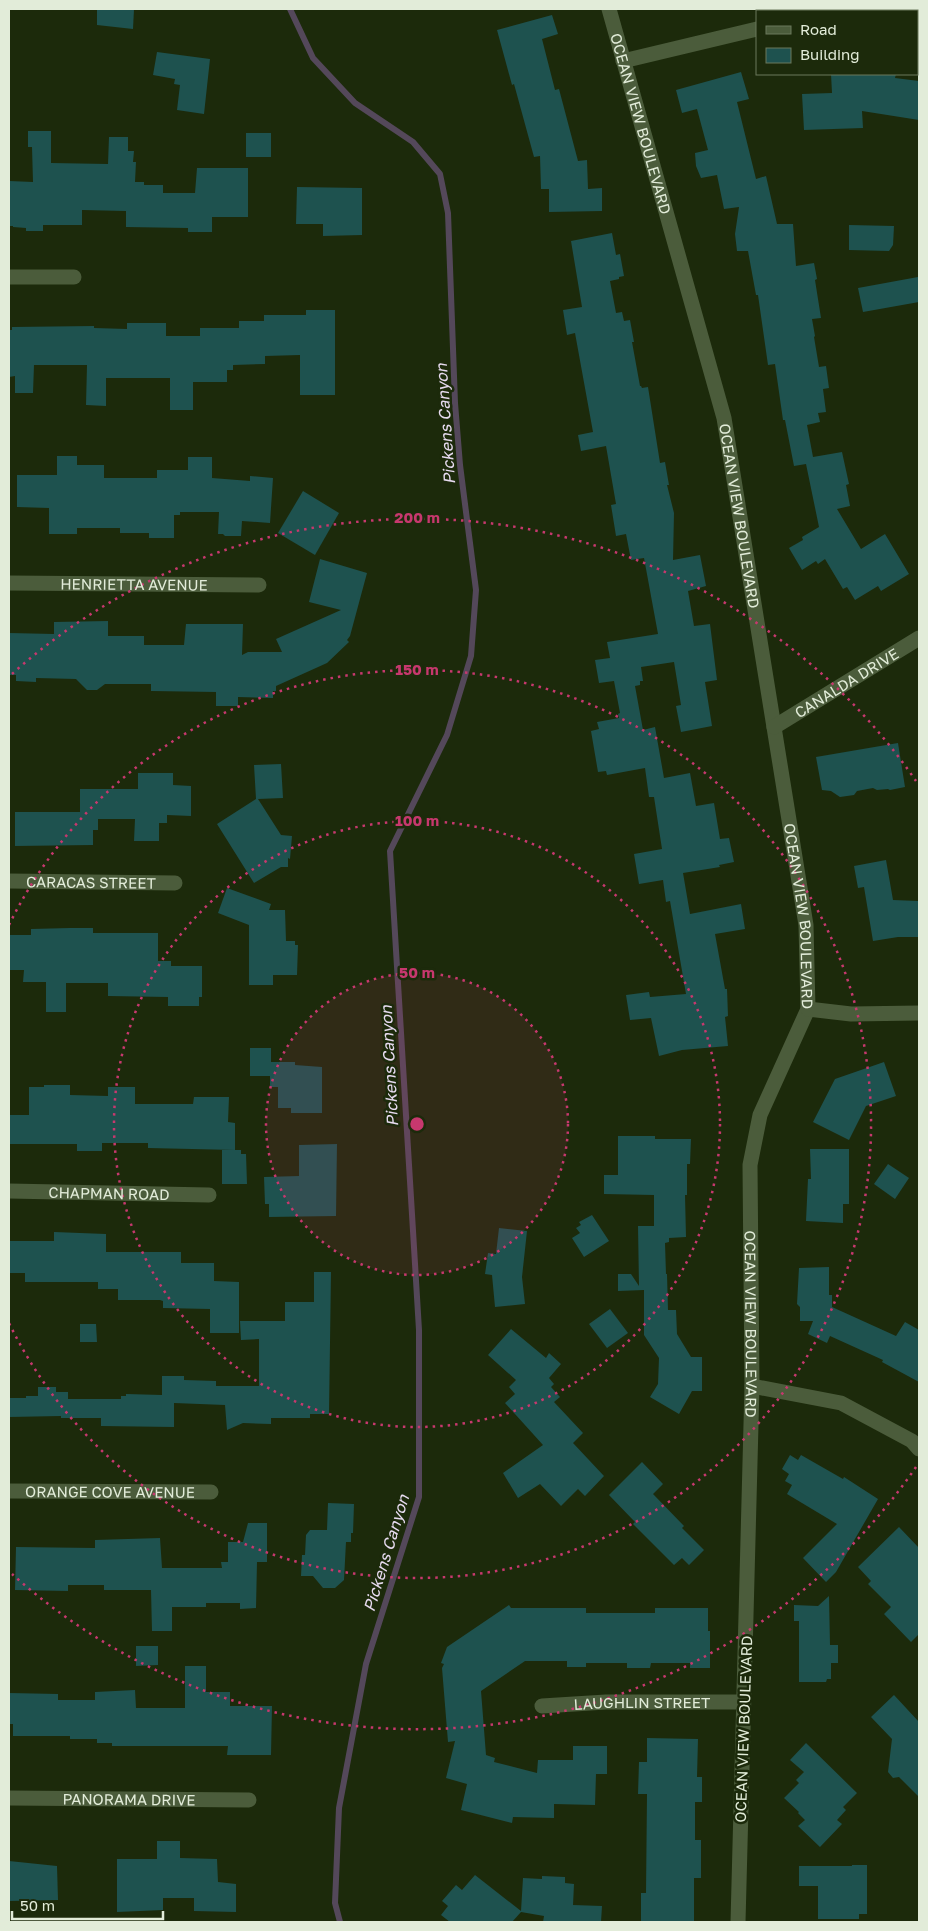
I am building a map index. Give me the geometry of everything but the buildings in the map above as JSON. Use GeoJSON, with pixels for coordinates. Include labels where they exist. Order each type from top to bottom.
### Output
{"type":"FeatureCollection","features":[{"type":"Feature","properties":{"kind":"street","name":"OCEAN VIEW BOULEVARD"},"geometry":{"type":"LineString","coordinates":[[609,9],[724,418],[806,925],[808,1009],[760,1114],[750,1165],[752,1386],[738,1922]]}},
{"type":"Feature","properties":{"kind":"street"},"geometry":{"type":"LineString","coordinates":[[623,61],[756,29]]}},
{"type":"Feature","properties":{"kind":"street"},"geometry":{"type":"LineString","coordinates":[[9,277],[74,278]]}},
{"type":"Feature","properties":{"kind":"street","name":"HENRIETTA AVENUE"},"geometry":{"type":"LineString","coordinates":[[9,583],[259,585]]}},
{"type":"Feature","properties":{"kind":"street","name":"CANALDA DRIVE"},"geometry":{"type":"LineString","coordinates":[[774,727],[919,638]]}},
{"type":"Feature","properties":{"kind":"street","name":"CARACAS STREET"},"geometry":{"type":"LineString","coordinates":[[9,881],[175,883]]}},
{"type":"Feature","properties":{"kind":"street"},"geometry":{"type":"LineString","coordinates":[[808,1009],[851,1014],[919,1013]]}},
{"type":"Feature","properties":{"kind":"street","name":"CHAPMAN ROAD"},"geometry":{"type":"LineString","coordinates":[[9,1191],[210,1194]]}},
{"type":"Feature","properties":{"kind":"street"},"geometry":{"type":"LineString","coordinates":[[752,1386],[840,1403],[912,1441],[919,1449]]}},
{"type":"Feature","properties":{"kind":"street","name":"ORANGE COVE AVENUE"},"geometry":{"type":"LineString","coordinates":[[9,1491],[211,1492]]}},
{"type":"Feature","properties":{"kind":"street","name":"LAUGHLIN STREET"},"geometry":{"type":"LineString","coordinates":[[542,1706],[606,1702],[743,1702]]}},
{"type":"Feature","properties":{"kind":"street","name":"PANORAMA DRIVE"},"geometry":{"type":"LineString","coordinates":[[9,1798],[249,1800]]}},
{"type":"Feature","properties":{"kind":"waterway","name":"Pickens Canyon"},"geometry":{"type":"LineString","coordinates":[[290,9],[313,58],[355,103],[413,142],[440,174],[448,213],[455,403],[460,465],[476,590],[471,656],[447,735],[390,851],[419,1330],[419,1497],[366,1664],[339,1808],[335,1903],[340,1922]]}}]}
